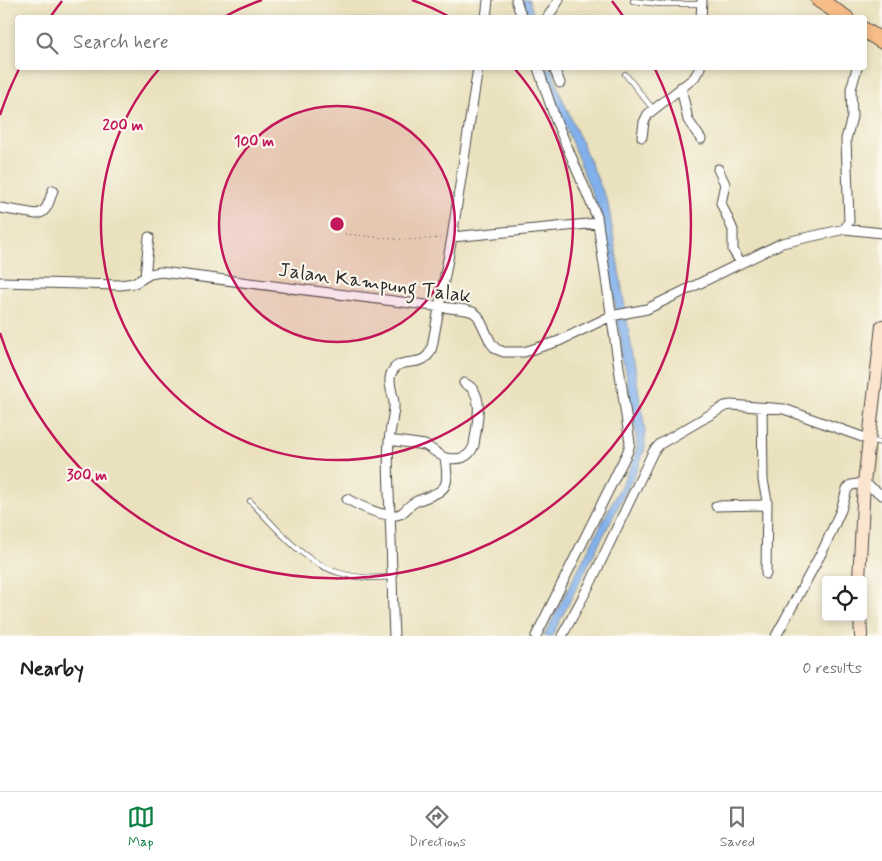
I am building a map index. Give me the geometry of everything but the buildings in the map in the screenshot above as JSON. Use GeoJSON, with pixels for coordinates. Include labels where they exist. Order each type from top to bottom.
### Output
{"type":"FeatureCollection","features":[{"type":"Feature","properties":{"kind":"main road"},"geometry":{"type":"LineString","coordinates":[[819,0],[842,15]]}},
{"type":"Feature","properties":{"kind":"main road"},"geometry":{"type":"LineString","coordinates":[[867,35],[882,41]]}},
{"type":"Feature","properties":{"kind":"street"},"geometry":{"type":"LineString","coordinates":[[486,15],[488,0]]}},
{"type":"Feature","properties":{"kind":"street"},"geometry":{"type":"LineString","coordinates":[[516,0],[521,15]]}},
{"type":"Feature","properties":{"kind":"street"},"geometry":{"type":"LineString","coordinates":[[549,15],[559,0]]}},
{"type":"Feature","properties":{"kind":"street"},"geometry":{"type":"LineString","coordinates":[[701,15],[702,2]]}},
{"type":"Feature","properties":{"kind":"street"},"geometry":{"type":"LineString","coordinates":[[394,636],[388,471],[389,440],[394,406],[391,374],[402,363],[420,362],[428,356],[432,347],[452,237],[478,70]]}},
{"type":"Feature","properties":{"kind":"street"},"geometry":{"type":"LineString","coordinates":[[536,636],[629,449],[630,441],[613,315],[596,214],[556,121],[539,70]]}},
{"type":"Feature","properties":{"kind":"street"},"geometry":{"type":"LineString","coordinates":[[555,70],[560,84]]}},
{"type":"Feature","properties":{"kind":"street"},"geometry":{"type":"LineString","coordinates":[[642,137],[645,119],[653,109],[696,76],[699,70]]}},
{"type":"Feature","properties":{"kind":"street"},"geometry":{"type":"LineString","coordinates":[[845,229],[849,221],[846,139],[852,117],[851,89],[856,70]]}},
{"type":"Feature","properties":{"kind":"street"},"geometry":{"type":"LineString","coordinates":[[682,87],[688,120],[701,139]]}},
{"type":"Feature","properties":{"kind":"street"},"geometry":{"type":"LineString","coordinates":[[718,169],[724,184],[721,203],[732,230],[733,250],[741,263]]}},
{"type":"Feature","properties":{"kind":"street"},"geometry":{"type":"LineString","coordinates":[[0,208],[36,214],[42,213],[46,209],[53,190]]}},
{"type":"Feature","properties":{"kind":"street"},"geometry":{"type":"LineString","coordinates":[[452,237],[598,223]]}},
{"type":"Feature","properties":{"kind":"street","name":"Jalan Kampung Talak"},"geometry":{"type":"LineString","coordinates":[[0,282],[120,285],[135,283],[150,274],[161,272],[439,306],[473,312],[480,319],[494,346],[500,351],[508,353],[542,348],[613,315],[647,309],[782,243],[845,229],[882,233]]}},
{"type":"Feature","properties":{"kind":"street"},"geometry":{"type":"LineString","coordinates":[[145,277],[149,237]]}},
{"type":"Feature","properties":{"kind":"street"},"geometry":{"type":"LineString","coordinates":[[859,576],[868,439],[882,326]]}},
{"type":"Feature","properties":{"kind":"street"},"geometry":{"type":"LineString","coordinates":[[389,440],[425,445],[445,458],[455,460],[465,457],[474,445],[478,399],[474,389],[464,383]]}},
{"type":"Feature","properties":{"kind":"street"},"geometry":{"type":"LineString","coordinates":[[562,636],[592,580],[656,448],[726,406],[784,409],[868,439]]}},
{"type":"Feature","properties":{"kind":"street"},"geometry":{"type":"LineString","coordinates":[[762,408],[763,480],[767,501],[766,574]]}},
{"type":"Feature","properties":{"kind":"street"},"geometry":{"type":"LineString","coordinates":[[347,499],[366,510],[400,514],[410,504],[436,494],[443,489],[448,476],[445,458]]}},
{"type":"Feature","properties":{"kind":"street"},"geometry":{"type":"LineString","coordinates":[[776,636],[824,548],[841,510],[847,489],[851,485],[864,483],[882,496]]}},
{"type":"Feature","properties":{"kind":"street"},"geometry":{"type":"LineString","coordinates":[[716,506],[763,505],[767,501]]}},
{"type":"Feature","properties":{"kind":"street"},"geometry":{"type":"LineString","coordinates":[[860,621],[861,636]]}},
{"type":"Feature","properties":{"kind":"lane"},"geometry":{"type":"LineString","coordinates":[[633,1],[660,4],[702,2]]}},
{"type":"Feature","properties":{"kind":"lane"},"geometry":{"type":"LineString","coordinates":[[625,74],[653,109]]}},
{"type":"Feature","properties":{"kind":"lane"},"geometry":{"type":"LineString","coordinates":[[868,439],[882,443]]}},
{"type":"Feature","properties":{"kind":"lane"},"geometry":{"type":"LineString","coordinates":[[250,501],[300,551],[316,563],[333,572],[352,577],[372,579],[392,577]]}},
{"type":"Feature","properties":{"kind":"path"},"geometry":{"type":"LineString","coordinates":[[345,234],[406,240],[452,237]]}},
{"type":"Feature","properties":{"kind":"water"},"geometry":{"type":"Polygon","coordinates":[[[522,0],[529,0],[533,15],[526,15],[522,0]]]}},
{"type":"Feature","properties":{"kind":"water"},"geometry":{"type":"Polygon","coordinates":[[[544,70],[553,70],[560,93],[608,203],[645,430],[645,448],[639,466],[552,636],[544,636],[633,462],[637,447],[600,213],[544,70]]]}}]}
